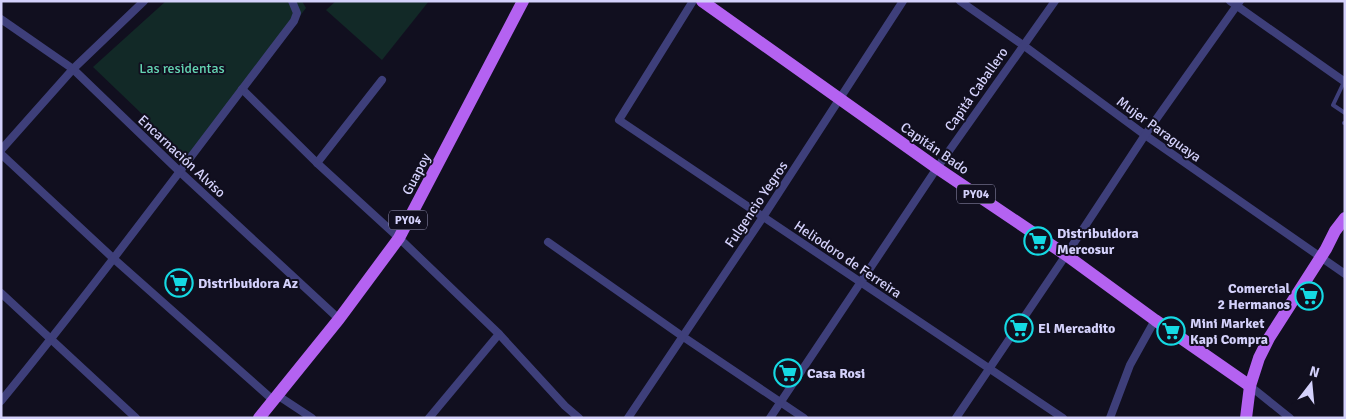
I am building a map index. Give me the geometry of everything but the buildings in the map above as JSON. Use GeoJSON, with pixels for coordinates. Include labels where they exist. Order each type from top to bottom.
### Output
{"type":"FeatureCollection","features":[{"type":"Feature","properties":{"kind":"main road","name":"Guapoy"},"geometry":{"type":"LineString","coordinates":[[259,418],[339,318],[399,238],[523,1]]}},
{"type":"Feature","properties":{"kind":"main road","name":"Capitán Bado"},"geometry":{"type":"LineString","coordinates":[[702,1],[937,168],[1066,255],[1250,386]]}},
{"type":"Feature","properties":{"kind":"main road"},"geometry":{"type":"LineString","coordinates":[[1246,418],[1250,386],[1259,358],[1269,338],[1345,218]]}},
{"type":"Feature","properties":{"kind":"main road"},"geometry":{"type":"LineString","coordinates":[[1323,253],[1345,230]]}},
{"type":"Feature","properties":{"kind":"street"},"geometry":{"type":"LineString","coordinates":[[1,150],[73,69],[144,1]]}},
{"type":"Feature","properties":{"kind":"street"},"geometry":{"type":"LineString","coordinates":[[1,401],[52,339],[294,21],[298,13],[292,1]]}},
{"type":"Feature","properties":{"kind":"street","name":"Heliodoro de Ferreira"},"geometry":{"type":"LineString","coordinates":[[693,1],[619,120],[1063,418]]}},
{"type":"Feature","properties":{"kind":"street","name":"Fulgencio Yegros"},"geometry":{"type":"LineString","coordinates":[[628,418],[763,217],[903,1]]}},
{"type":"Feature","properties":{"kind":"street","name":"Mujer Paraguaya"},"geometry":{"type":"LineString","coordinates":[[960,1],[1146,135],[1323,253],[1345,274]]}},
{"type":"Feature","properties":{"kind":"street","name":"Capitá Caballero"},"geometry":{"type":"LineString","coordinates":[[770,418],[937,168],[1055,1]]}},
{"type":"Feature","properties":{"kind":"street"},"geometry":{"type":"LineString","coordinates":[[956,418],[1235,3],[1345,82]]}},
{"type":"Feature","properties":{"kind":"street","name":"Encarnación Alviso"},"geometry":{"type":"LineString","coordinates":[[1,19],[73,69],[179,171],[339,318]]}},
{"type":"Feature","properties":{"kind":"street"},"geometry":{"type":"LineString","coordinates":[[317,163],[382,80]]}},
{"type":"Feature","properties":{"kind":"street"},"geometry":{"type":"LineString","coordinates":[[242,89],[317,163],[499,334],[579,418]]}},
{"type":"Feature","properties":{"kind":"street"},"geometry":{"type":"LineString","coordinates":[[1,154],[114,258],[275,397],[312,418]]}},
{"type":"Feature","properties":{"kind":"street"},"geometry":{"type":"LineString","coordinates":[[548,242],[682,336],[804,418]]}},
{"type":"Feature","properties":{"kind":"street"},"geometry":{"type":"LineString","coordinates":[[1,293],[136,418]]}},
{"type":"Feature","properties":{"kind":"street"},"geometry":{"type":"LineString","coordinates":[[1110,418],[1130,365],[1155,320]]}},
{"type":"Feature","properties":{"kind":"street"},"geometry":{"type":"LineString","coordinates":[[428,418],[499,334]]}},
{"type":"Feature","properties":{"kind":"street"},"geometry":{"type":"LineString","coordinates":[[1250,386],[1290,418]]}},
{"type":"Feature","properties":{"kind":"lane"},"geometry":{"type":"LineString","coordinates":[[1345,82],[1334,105],[1345,113]]}},
{"type":"Feature","properties":{"kind":"green space","name":"Las residentas"},"geometry":{"type":"Polygon","coordinates":[[[166,1],[302,1],[306,8],[190,160],[93,67],[166,1]]]}},
{"type":"Feature","properties":{"kind":"green space"},"geometry":{"type":"Polygon","coordinates":[[[336,1],[429,1],[382,60],[326,10],[336,1]]]}},
{"type":"Feature","properties":{"kind":"place","name":"Distribuidora Mercosur"},"geometry":{"type":"Point","coordinates":[1038,241]}},
{"type":"Feature","properties":{"kind":"place","name":"Distribuidora Az"},"geometry":{"type":"Point","coordinates":[179,283]}},
{"type":"Feature","properties":{"kind":"place","name":"Comercial 2 Hermanos"},"geometry":{"type":"Point","coordinates":[1309,296]}},
{"type":"Feature","properties":{"kind":"place","name":"El Mercadito"},"geometry":{"type":"Point","coordinates":[1019,328]}},
{"type":"Feature","properties":{"kind":"place","name":"Mini Market Kapi Compra"},"geometry":{"type":"Point","coordinates":[1171,331]}},
{"type":"Feature","properties":{"kind":"place","name":"Casa Rosi"},"geometry":{"type":"Point","coordinates":[788,373]}}]}
